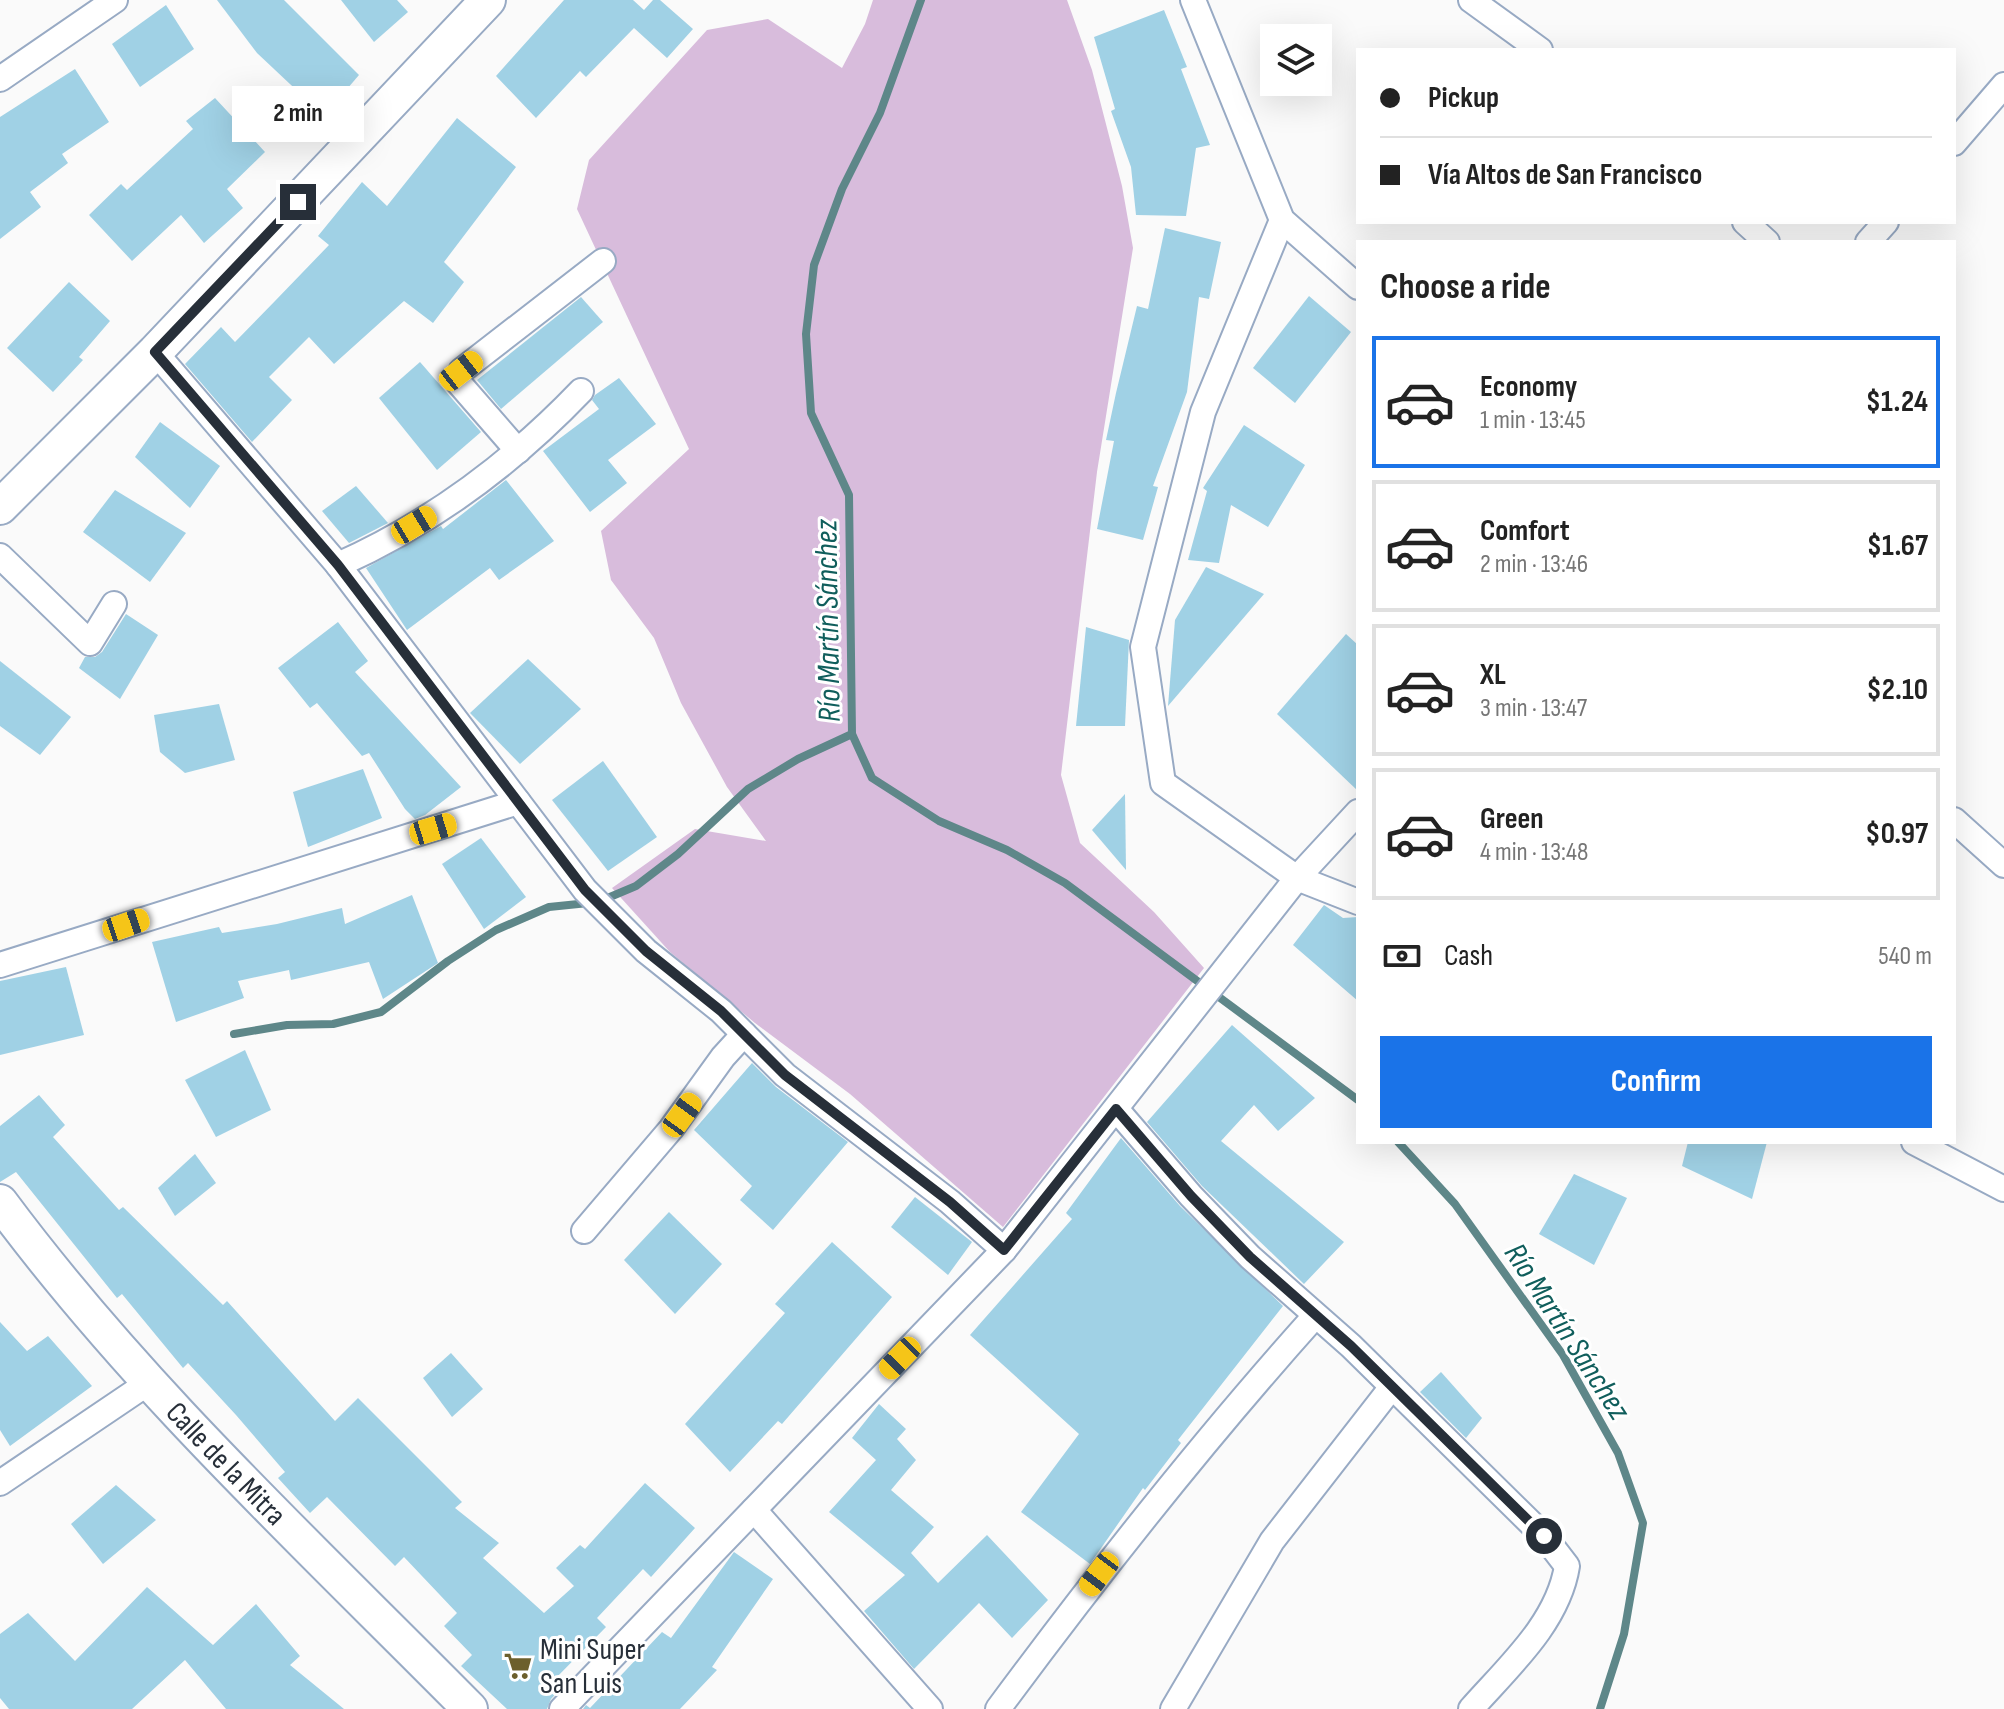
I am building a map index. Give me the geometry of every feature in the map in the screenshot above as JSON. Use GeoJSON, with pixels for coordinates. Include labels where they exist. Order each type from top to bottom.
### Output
{"type":"FeatureCollection","features":[{"type":"Feature","properties":{"kind":"street"},"geometry":{"type":"LineString","coordinates":[[0,79],[115,0]]}},
{"type":"Feature","properties":{"kind":"street"},"geometry":{"type":"LineString","coordinates":[[0,507],[155,352],[488,0]]}},
{"type":"Feature","properties":{"kind":"street"},"geometry":{"type":"LineString","coordinates":[[1193,0],[1282,220],[1356,285]]}},
{"type":"Feature","properties":{"kind":"street"},"geometry":{"type":"LineString","coordinates":[[1471,0],[1537,48]]}},
{"type":"Feature","properties":{"kind":"street"},"geometry":{"type":"LineString","coordinates":[[1956,141],[2004,85]]}},
{"type":"Feature","properties":{"kind":"street"},"geometry":{"type":"LineString","coordinates":[[1282,220],[1203,412],[1143,647],[1163,783],[1297,878],[1356,901]]}},
{"type":"Feature","properties":{"kind":"street"},"geometry":{"type":"LineString","coordinates":[[1747,224],[1765,240]]}},
{"type":"Feature","properties":{"kind":"street"},"geometry":{"type":"LineString","coordinates":[[1870,240],[1884,224]]}},
{"type":"Feature","properties":{"kind":"street"},"geometry":{"type":"LineString","coordinates":[[518,451],[458,382],[461,371],[603,261]]}},
{"type":"Feature","properties":{"kind":"street"},"geometry":{"type":"LineString","coordinates":[[155,352],[338,565],[585,890],[646,951],[721,1011],[785,1075],[950,1202],[1004,1250]]}},
{"type":"Feature","properties":{"kind":"street"},"geometry":{"type":"LineString","coordinates":[[338,565],[432,515],[518,451],[581,391]]}},
{"type":"Feature","properties":{"kind":"street"},"geometry":{"type":"LineString","coordinates":[[0,556],[90,643],[114,604]]}},
{"type":"Feature","properties":{"kind":"street"},"geometry":{"type":"LineString","coordinates":[[0,965],[518,802]]}},
{"type":"Feature","properties":{"kind":"street"},"geometry":{"type":"LineString","coordinates":[[562,1709],[1004,1250],[1297,878],[1356,814]]}},
{"type":"Feature","properties":{"kind":"street"},"geometry":{"type":"LineString","coordinates":[[1956,822],[2004,865]]}},
{"type":"Feature","properties":{"kind":"street"},"geometry":{"type":"LineString","coordinates":[[584,1231],[671,1129],[723,1057],[744,1034]]}},
{"type":"Feature","properties":{"kind":"street"},"geometry":{"type":"LineString","coordinates":[[1116,1109],[1191,1196],[1315,1316],[1351,1346],[1544,1536],[1567,1566],[1563,1592],[1542,1626],[1471,1709]]}},
{"type":"Feature","properties":{"kind":"street"},"geometry":{"type":"LineString","coordinates":[[1918,1144],[2004,1189]]}},
{"type":"Feature","properties":{"kind":"street","name":"Calle de la Mitra"},"geometry":{"type":"LineString","coordinates":[[0,1202],[48,1267],[148,1383],[470,1709]]}},
{"type":"Feature","properties":{"kind":"street"},"geometry":{"type":"LineString","coordinates":[[998,1709],[1099,1574],[1239,1401],[1315,1316]]}},
{"type":"Feature","properties":{"kind":"street"},"geometry":{"type":"LineString","coordinates":[[0,1483],[148,1383]]}},
{"type":"Feature","properties":{"kind":"street"},"geometry":{"type":"LineString","coordinates":[[1173,1709],[1272,1541],[1391,1388]]}},
{"type":"Feature","properties":{"kind":"street"},"geometry":{"type":"LineString","coordinates":[[754,1510],[817,1577],[930,1709]]}},
{"type":"Feature","properties":{"kind":"shaded area"},"geometry":{"type":"Polygon","coordinates":[[[873,0],[1067,0],[1092,70],[1122,186],[1133,248],[1097,472],[1061,775],[1080,843],[1154,912],[1204,968],[1003,1227],[850,1094],[755,1023],[670,952],[612,888],[695,829],[766,841],[727,787],[681,703],[654,638],[611,580],[601,531],[689,449],[577,209],[589,160],[707,30],[768,19],[842,68],[865,24],[873,0]]]}},
{"type":"Feature","properties":{"kind":"building"},"geometry":{"type":"Polygon","coordinates":[[[217,0],[284,0],[359,75],[324,116],[257,53],[217,0]]]}},
{"type":"Feature","properties":{"kind":"building"},"geometry":{"type":"Polygon","coordinates":[[[341,0],[397,0],[408,12],[374,42],[341,0]]]}},
{"type":"Feature","properties":{"kind":"building"},"geometry":{"type":"Polygon","coordinates":[[[564,0],[633,0],[644,10],[653,0],[660,0],[693,29],[667,58],[634,28],[586,77],[580,71],[536,118],[496,76],[564,0]]]}},
{"type":"Feature","properties":{"kind":"building"},"geometry":{"type":"Polygon","coordinates":[[[166,5],[194,49],[140,87],[112,44],[166,5]]]}},
{"type":"Feature","properties":{"kind":"building"},"geometry":{"type":"Polygon","coordinates":[[[1164,10],[1187,67],[1181,69],[1210,145],[1196,148],[1186,216],[1136,215],[1131,167],[1111,111],[1115,109],[1094,37],[1164,10]]]}},
{"type":"Feature","properties":{"kind":"building"},"geometry":{"type":"Polygon","coordinates":[[[75,69],[109,122],[62,154],[68,163],[30,192],[41,207],[0,239],[0,117],[75,69]]]}},
{"type":"Feature","properties":{"kind":"building"},"geometry":{"type":"Polygon","coordinates":[[[215,98],[265,152],[227,189],[243,208],[204,243],[181,215],[132,261],[89,215],[121,184],[127,190],[193,129],[186,121],[215,98]]]}},
{"type":"Feature","properties":{"kind":"building"},"geometry":{"type":"Polygon","coordinates":[[[457,118],[516,167],[444,262],[464,282],[433,323],[404,301],[334,364],[309,337],[269,377],[292,400],[252,442],[185,364],[221,327],[235,342],[275,301],[329,245],[318,236],[362,182],[387,206],[457,118]]]}},
{"type":"Feature","properties":{"kind":"building"},"geometry":{"type":"Polygon","coordinates":[[[1165,228],[1221,242],[1209,299],[1199,297],[1187,392],[1153,486],[1158,487],[1143,540],[1097,529],[1114,441],[1106,440],[1116,393],[1137,306],[1148,309],[1165,228]]]}},
{"type":"Feature","properties":{"kind":"building"},"geometry":{"type":"Polygon","coordinates":[[[69,282],[110,321],[79,357],[83,360],[53,392],[7,348],[69,282]]]}},
{"type":"Feature","properties":{"kind":"building"},"geometry":{"type":"Polygon","coordinates":[[[1309,296],[1351,332],[1295,403],[1253,368],[1309,296]]]}},
{"type":"Feature","properties":{"kind":"building"},"geometry":{"type":"Polygon","coordinates":[[[581,297],[603,322],[501,409],[477,380],[581,297]]]}},
{"type":"Feature","properties":{"kind":"building"},"geometry":{"type":"Polygon","coordinates":[[[420,362],[481,432],[437,470],[379,398],[420,362]]]}},
{"type":"Feature","properties":{"kind":"building"},"geometry":{"type":"Polygon","coordinates":[[[619,378],[656,424],[608,460],[627,483],[590,512],[543,451],[599,409],[592,400],[595,395],[619,378]]]}},
{"type":"Feature","properties":{"kind":"building"},"geometry":{"type":"Polygon","coordinates":[[[160,422],[220,466],[190,508],[135,457],[160,422]]]}},
{"type":"Feature","properties":{"kind":"building"},"geometry":{"type":"Polygon","coordinates":[[[1244,425],[1305,465],[1268,527],[1231,505],[1219,563],[1188,560],[1207,491],[1203,488],[1244,425]]]}},
{"type":"Feature","properties":{"kind":"building"},"geometry":{"type":"Polygon","coordinates":[[[506,480],[554,541],[499,580],[490,568],[407,630],[366,568],[441,526],[443,529],[506,480]]]}},
{"type":"Feature","properties":{"kind":"building"},"geometry":{"type":"Polygon","coordinates":[[[356,486],[388,523],[349,543],[322,511],[356,486]]]}},
{"type":"Feature","properties":{"kind":"building"},"geometry":{"type":"Polygon","coordinates":[[[115,490],[186,533],[150,582],[83,532],[115,490]]]}},
{"type":"Feature","properties":{"kind":"building"},"geometry":{"type":"Polygon","coordinates":[[[1206,567],[1264,594],[1168,706],[1175,620],[1206,567]]]}},
{"type":"Feature","properties":{"kind":"building"},"geometry":{"type":"Polygon","coordinates":[[[126,614],[158,635],[120,699],[79,668],[85,657],[95,657],[102,652],[126,614]]]}},
{"type":"Feature","properties":{"kind":"building"},"geometry":{"type":"Polygon","coordinates":[[[338,622],[368,661],[355,672],[461,787],[425,815],[415,819],[405,809],[369,753],[362,756],[317,703],[310,708],[278,668],[338,622]]]}},
{"type":"Feature","properties":{"kind":"building"},"geometry":{"type":"Polygon","coordinates":[[[1086,627],[1129,640],[1125,726],[1076,726],[1086,627]]]}},
{"type":"Feature","properties":{"kind":"building"},"geometry":{"type":"Polygon","coordinates":[[[1346,634],[1356,643],[1356,789],[1277,714],[1346,634]]]}},
{"type":"Feature","properties":{"kind":"building"},"geometry":{"type":"Polygon","coordinates":[[[528,659],[581,709],[520,764],[470,713],[528,659]]]}},
{"type":"Feature","properties":{"kind":"building"},"geometry":{"type":"Polygon","coordinates":[[[0,661],[71,717],[40,755],[0,726],[0,661]]]}},
{"type":"Feature","properties":{"kind":"building"},"geometry":{"type":"Polygon","coordinates":[[[219,704],[235,760],[185,773],[160,752],[154,715],[219,704]]]}},
{"type":"Feature","properties":{"kind":"building"},"geometry":{"type":"Polygon","coordinates":[[[603,761],[657,837],[608,871],[552,800],[603,761]]]}},
{"type":"Feature","properties":{"kind":"building"},"geometry":{"type":"Polygon","coordinates":[[[363,769],[382,818],[308,847],[293,792],[363,769]]]}},
{"type":"Feature","properties":{"kind":"building"},"geometry":{"type":"Polygon","coordinates":[[[1125,794],[1126,870],[1092,830],[1125,794]]]}},
{"type":"Feature","properties":{"kind":"building"},"geometry":{"type":"Polygon","coordinates":[[[481,838],[526,897],[484,929],[442,864],[481,838]]]}},
{"type":"Feature","properties":{"kind":"building"},"geometry":{"type":"Polygon","coordinates":[[[412,895],[438,963],[383,999],[369,962],[291,980],[289,970],[238,981],[244,998],[176,1022],[152,942],[219,927],[222,933],[277,924],[342,908],[345,924],[412,895]]]}},
{"type":"Feature","properties":{"kind":"building"},"geometry":{"type":"Polygon","coordinates":[[[1324,905],[1343,918],[1356,917],[1356,999],[1293,945],[1324,905]]]}},
{"type":"Feature","properties":{"kind":"building"},"geometry":{"type":"Polygon","coordinates":[[[66,967],[84,1035],[0,1055],[0,981],[66,967]]]}},
{"type":"Feature","properties":{"kind":"building"},"geometry":{"type":"Polygon","coordinates":[[[1232,1025],[1315,1098],[1278,1131],[1254,1105],[1221,1141],[1344,1242],[1304,1284],[1202,1186],[1147,1122],[1232,1025]]]}},
{"type":"Feature","properties":{"kind":"building"},"geometry":{"type":"Polygon","coordinates":[[[245,1050],[271,1110],[216,1137],[185,1080],[245,1050]]]}},
{"type":"Feature","properties":{"kind":"building"},"geometry":{"type":"Polygon","coordinates":[[[752,1063],[776,1087],[848,1142],[773,1230],[740,1200],[752,1186],[694,1130],[752,1063]]]}},
{"type":"Feature","properties":{"kind":"building"},"geometry":{"type":"Polygon","coordinates":[[[39,1095],[65,1125],[53,1137],[119,1210],[123,1207],[223,1305],[227,1301],[335,1421],[358,1398],[462,1502],[455,1508],[499,1543],[483,1558],[544,1613],[574,1586],[556,1568],[580,1545],[585,1549],[645,1483],[695,1528],[651,1577],[643,1569],[597,1618],[606,1627],[555,1679],[563,1686],[551,1699],[547,1709],[507,1709],[461,1666],[472,1655],[444,1626],[457,1613],[404,1557],[395,1566],[327,1497],[310,1513],[278,1478],[285,1472],[236,1415],[188,1363],[183,1368],[122,1294],[117,1298],[16,1172],[0,1182],[0,1126],[39,1095]]]}},
{"type":"Feature","properties":{"kind":"building"},"geometry":{"type":"Polygon","coordinates":[[[1121,1138],[1180,1206],[1283,1306],[1178,1440],[1181,1443],[1145,1490],[1143,1488],[1090,1564],[1021,1512],[1079,1434],[970,1335],[1072,1219],[1066,1213],[1121,1138]]]}},
{"type":"Feature","properties":{"kind":"building"},"geometry":{"type":"Polygon","coordinates":[[[1688,1144],[1766,1144],[1752,1199],[1682,1166],[1688,1144]]]}},
{"type":"Feature","properties":{"kind":"building"},"geometry":{"type":"Polygon","coordinates":[[[195,1154],[216,1183],[175,1216],[158,1188],[195,1154]]]}},
{"type":"Feature","properties":{"kind":"building"},"geometry":{"type":"Polygon","coordinates":[[[1574,1174],[1627,1198],[1594,1265],[1539,1234],[1574,1174]]]}},
{"type":"Feature","properties":{"kind":"building"},"geometry":{"type":"Polygon","coordinates":[[[915,1197],[972,1242],[948,1275],[891,1227],[915,1197]]]}},
{"type":"Feature","properties":{"kind":"building"},"geometry":{"type":"Polygon","coordinates":[[[669,1212],[722,1264],[675,1314],[624,1260],[669,1212]]]}},
{"type":"Feature","properties":{"kind":"building"},"geometry":{"type":"Polygon","coordinates":[[[832,1242],[892,1297],[782,1424],[778,1421],[730,1472],[685,1424],[785,1313],[775,1304],[832,1242]]]}},
{"type":"Feature","properties":{"kind":"building"},"geometry":{"type":"Polygon","coordinates":[[[0,1322],[27,1351],[48,1336],[92,1386],[10,1446],[0,1430],[0,1322]]]}},
{"type":"Feature","properties":{"kind":"building"},"geometry":{"type":"Polygon","coordinates":[[[451,1353],[483,1389],[452,1417],[423,1378],[451,1353]]]}},
{"type":"Feature","properties":{"kind":"building"},"geometry":{"type":"Polygon","coordinates":[[[1441,1372],[1482,1418],[1466,1438],[1420,1392],[1441,1372]]]}},
{"type":"Feature","properties":{"kind":"building"},"geometry":{"type":"Polygon","coordinates":[[[879,1404],[906,1429],[897,1439],[916,1460],[891,1490],[934,1527],[911,1553],[938,1583],[987,1535],[1048,1600],[1012,1638],[979,1603],[914,1669],[864,1611],[905,1575],[829,1512],[876,1460],[852,1438],[879,1404]]]}},
{"type":"Feature","properties":{"kind":"building"},"geometry":{"type":"Polygon","coordinates":[[[116,1485],[156,1520],[103,1564],[71,1524],[116,1485]]]}},
{"type":"Feature","properties":{"kind":"building"},"geometry":{"type":"Polygon","coordinates":[[[734,1552],[773,1579],[712,1667],[717,1670],[680,1709],[583,1709],[586,1705],[590,1708],[662,1632],[671,1638],[734,1552]]]}},
{"type":"Feature","properties":{"kind":"building"},"geometry":{"type":"Polygon","coordinates":[[[147,1587],[213,1645],[256,1604],[300,1656],[290,1665],[344,1709],[226,1709],[185,1660],[132,1709],[9,1709],[0,1698],[0,1634],[28,1613],[75,1661],[147,1587]]]}},
{"type":"Feature","properties":{"kind":"waterway","name":"Río Martín Sánchez"},"geometry":{"type":"LineString","coordinates":[[921,0],[880,113],[842,189],[814,265],[806,334],[811,413],[849,495],[852,734],[872,778],[939,821],[1007,850],[1065,883],[1356,1099]]}},
{"type":"Feature","properties":{"kind":"waterway"},"geometry":{"type":"LineString","coordinates":[[234,1034],[287,1025],[333,1024],[381,1012],[448,961],[496,930],[549,907],[598,902],[636,886],[678,854],[748,789],[798,759],[852,734]]}},
{"type":"Feature","properties":{"kind":"waterway","name":"Río Martín Sánchez"},"geometry":{"type":"LineString","coordinates":[[1400,1144],[1455,1204],[1563,1355],[1618,1453],[1643,1523],[1624,1634],[1600,1709]]}},
{"type":"Feature","properties":{"kind":"place","name":"Mini Super San Luis"},"geometry":{"type":"Point","coordinates":[518,1666]}},
{"type":"Feature","properties":{"kind":"route"},"geometry":{"type":"LineString","coordinates":[[298,202],[155,352],[338,565],[585,890],[646,951],[721,1011],[785,1075],[950,1202],[1004,1250],[1116,1109],[1191,1196],[1250,1257],[1303,1307],[1351,1346],[1407,1405],[1544,1536]]}}]}
